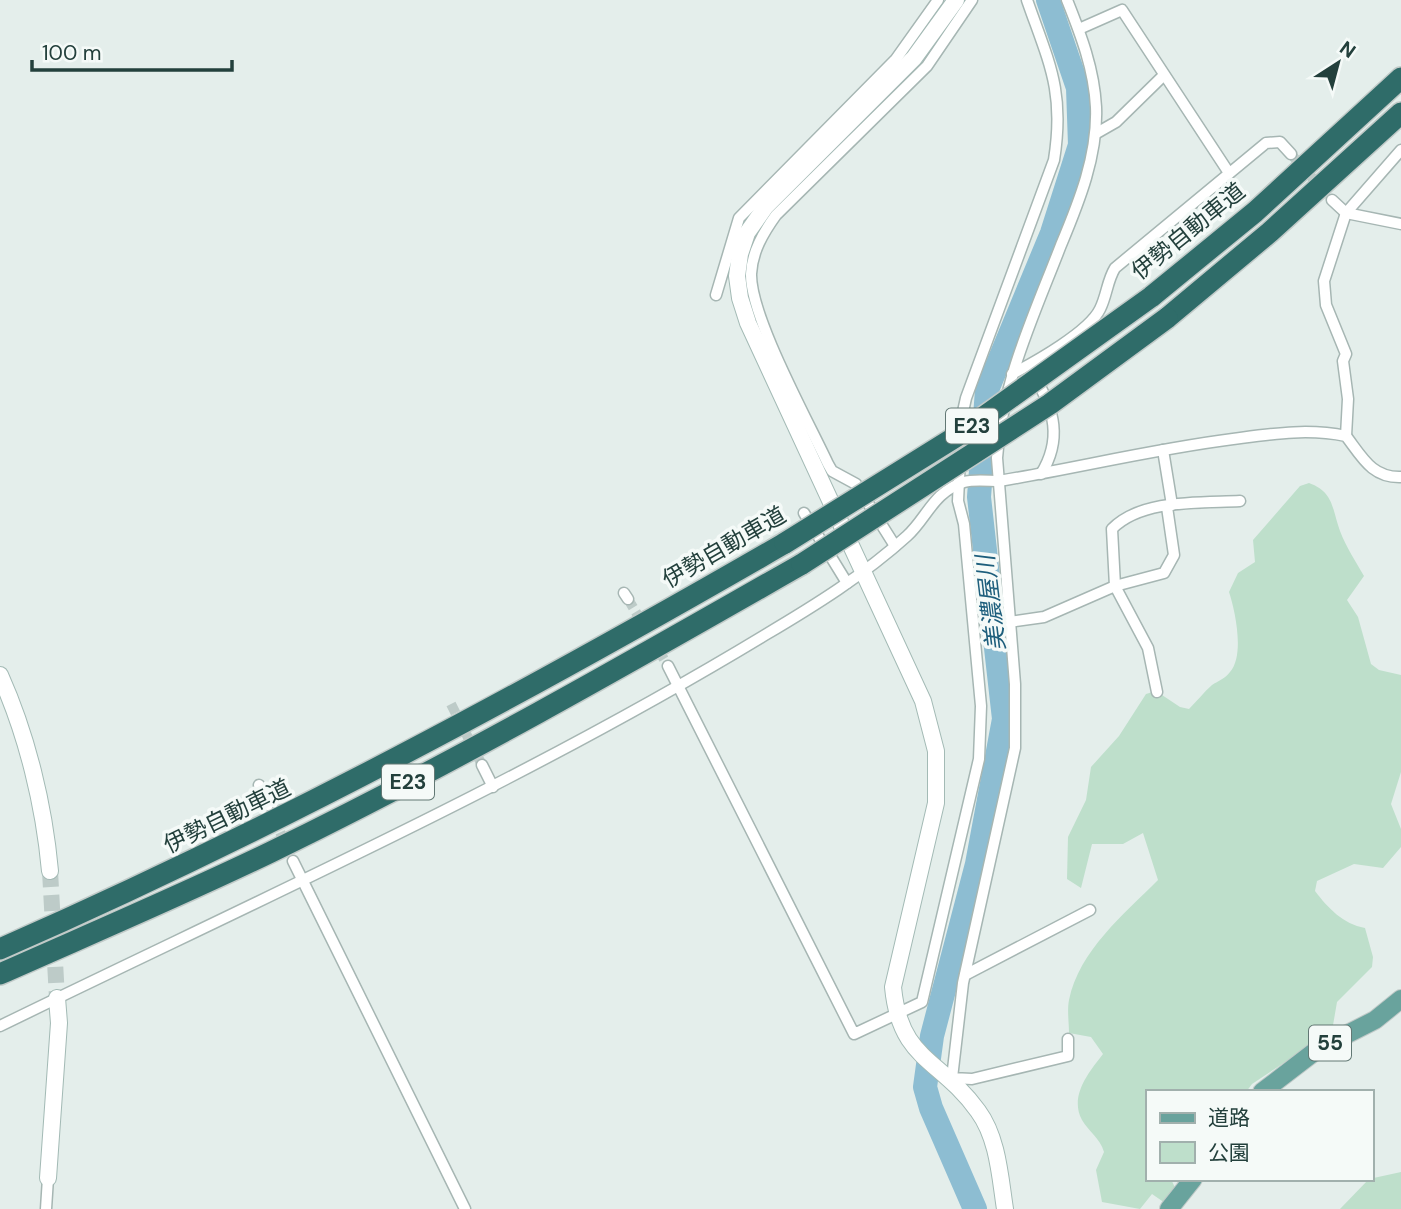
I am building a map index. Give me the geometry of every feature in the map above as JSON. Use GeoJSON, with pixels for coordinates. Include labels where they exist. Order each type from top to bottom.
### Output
{"type":"FeatureCollection","features":[{"type":"Feature","properties":{"kind":"highway","name":"伊勢自動車道"},"geometry":{"type":"LineString","coordinates":[[0,949],[138,888],[409,753],[577,663],[785,543],[957,436],[1151,297],[1255,212],[1401,78]]}},
{"type":"Feature","properties":{"kind":"highway","name":"E23"},"geometry":{"type":"LineString","coordinates":[[0,974],[270,852],[386,794],[579,691],[802,564],[1051,404],[1167,318],[1270,232],[1401,113]]}},
{"type":"Feature","properties":{"kind":"highway"},"geometry":{"type":"LineString","coordinates":[[0,935],[39,918],[138,888]]}},
{"type":"Feature","properties":{"kind":"main road","name":"55"},"geometry":{"type":"LineString","coordinates":[[1265,1090],[1318,1049],[1375,1020],[1401,999]]}},
{"type":"Feature","properties":{"kind":"main road"},"geometry":{"type":"LineString","coordinates":[[1170,1209],[1191,1181]]}},
{"type":"Feature","properties":{"kind":"street"},"geometry":{"type":"LineString","coordinates":[[716,295],[739,218],[896,60],[938,0]]}},
{"type":"Feature","properties":{"kind":"street"},"geometry":{"type":"LineString","coordinates":[[956,0],[914,58],[766,206],[747,233],[737,276],[748,323],[864,570],[923,701],[931,726],[938,778],[936,803],[893,987],[896,1016],[907,1041],[948,1075],[987,1126],[1005,1209]]}},
{"type":"Feature","properties":{"kind":"street"},"geometry":{"type":"LineString","coordinates":[[895,546],[856,484],[832,471],[828,464],[763,323],[753,298],[751,274],[763,233],[775,215],[927,66],[972,0]]}},
{"type":"Feature","properties":{"kind":"street"},"geometry":{"type":"LineString","coordinates":[[668,666],[854,1034],[922,1002],[979,760],[981,706],[962,484],[966,398],[1054,160],[1059,129],[1053,67],[1027,0]]}},
{"type":"Feature","properties":{"kind":"street"},"geometry":{"type":"LineString","coordinates":[[948,1075],[965,975],[1015,748],[1015,684],[995,481],[999,422],[1012,374],[1089,168],[1095,134],[1093,80],[1079,29],[1067,0]]}},
{"type":"Feature","properties":{"kind":"street"},"geometry":{"type":"LineString","coordinates":[[1079,29],[1122,10],[1229,173]]}},
{"type":"Feature","properties":{"kind":"street"},"geometry":{"type":"LineString","coordinates":[[1095,134],[1116,122],[1164,75]]}},
{"type":"Feature","properties":{"kind":"street"},"geometry":{"type":"LineString","coordinates":[[1012,374],[1091,322],[1101,308],[1108,280],[1115,268],[1266,143],[1280,142],[1291,154]]}},
{"type":"Feature","properties":{"kind":"street"},"geometry":{"type":"LineString","coordinates":[[1401,150],[1346,213],[1324,281],[1326,305],[1346,354],[1343,361],[1348,399],[1346,436],[1371,470],[1382,476],[1401,477]]}},
{"type":"Feature","properties":{"kind":"street"},"geometry":{"type":"LineString","coordinates":[[1332,200],[1346,213],[1401,224]]}},
{"type":"Feature","properties":{"kind":"street"},"geometry":{"type":"LineString","coordinates":[[1027,366],[1047,400],[1055,426],[1051,458],[1041,474]]}},
{"type":"Feature","properties":{"kind":"street"},"geometry":{"type":"LineString","coordinates":[[0,1026],[302,883],[493,787],[680,687],[847,583],[912,530],[931,503],[962,484],[1041,474],[1264,433],[1346,436]]}},
{"type":"Feature","properties":{"kind":"street"},"geometry":{"type":"LineString","coordinates":[[1009,622],[1044,617],[1115,586],[1164,573],[1174,555],[1164,450]]}},
{"type":"Feature","properties":{"kind":"street"},"geometry":{"type":"LineString","coordinates":[[1157,692],[1148,648],[1115,586],[1112,528],[1123,517],[1169,506],[1240,501]]}},
{"type":"Feature","properties":{"kind":"street"},"geometry":{"type":"LineString","coordinates":[[804,513],[847,583]]}},
{"type":"Feature","properties":{"kind":"street"},"geometry":{"type":"LineString","coordinates":[[0,675],[20,725],[47,841],[50,871]]}},
{"type":"Feature","properties":{"kind":"street"},"geometry":{"type":"LineString","coordinates":[[482,765],[493,787]]}},
{"type":"Feature","properties":{"kind":"street"},"geometry":{"type":"LineString","coordinates":[[259,785],[268,805]]}},
{"type":"Feature","properties":{"kind":"street"},"geometry":{"type":"LineString","coordinates":[[293,861],[465,1209]]}},
{"type":"Feature","properties":{"kind":"street"},"geometry":{"type":"LineString","coordinates":[[965,975],[1090,910]]}},
{"type":"Feature","properties":{"kind":"street"},"geometry":{"type":"LineString","coordinates":[[46,1209],[60,1023],[57,998]]}},
{"type":"Feature","properties":{"kind":"street"},"geometry":{"type":"LineString","coordinates":[[948,1075],[972,1079],[1068,1056],[1068,1039]]}},
{"type":"Feature","properties":{"kind":"green space"},"geometry":{"type":"Polygon","coordinates":[[[1309,483],[1328,496],[1342,537],[1364,576],[1347,600],[1358,617],[1371,664],[1379,670],[1401,675],[1401,772],[1391,804],[1401,829],[1401,847],[1383,868],[1354,864],[1317,881],[1315,891],[1337,914],[1350,923],[1365,928],[1373,957],[1372,967],[1337,1002],[1332,1031],[1252,1084],[1248,1090],[1146,1090],[1146,1181],[1172,1181],[1176,1190],[1165,1203],[1152,1194],[1140,1209],[1102,1202],[1096,1170],[1104,1152],[1082,1120],[1078,1102],[1082,1085],[1103,1054],[1091,1037],[1069,1033],[1069,1000],[1082,965],[1104,934],[1158,880],[1143,833],[1123,844],[1092,844],[1081,888],[1067,879],[1068,837],[1086,800],[1091,767],[1119,736],[1146,694],[1156,691],[1180,707],[1189,709],[1212,685],[1230,672],[1235,664],[1238,644],[1229,592],[1238,573],[1255,562],[1253,540],[1300,486],[1309,483]]]}},
{"type":"Feature","properties":{"kind":"green space"},"geometry":{"type":"Polygon","coordinates":[[[1401,1172],[1401,1209],[1340,1209],[1367,1181],[1373,1181],[1373,1178],[1401,1172]]]}},
{"type":"Feature","properties":{"kind":"waterway","name":"美濃屋川"},"geometry":{"type":"LineString","coordinates":[[975,1209],[931,1108],[925,1087],[932,1036],[977,864],[1004,719],[979,497],[987,390],[1052,233],[1080,145],[1078,88],[1048,0]]}},
{"type":"Feature","properties":{"kind":"tunnel"},"geometry":{"type":"LineString","coordinates":[[1291,154],[1332,200]]}},
{"type":"Feature","properties":{"kind":"tunnel"},"geometry":{"type":"LineString","coordinates":[[628,599],[668,666]]}},
{"type":"Feature","properties":{"kind":"tunnel"},"geometry":{"type":"LineString","coordinates":[[451,704],[482,765]]}},
{"type":"Feature","properties":{"kind":"tunnel"},"geometry":{"type":"LineString","coordinates":[[268,805],[293,861]]}},
{"type":"Feature","properties":{"kind":"tunnel"},"geometry":{"type":"LineString","coordinates":[[50,871],[57,998]]}}]}
